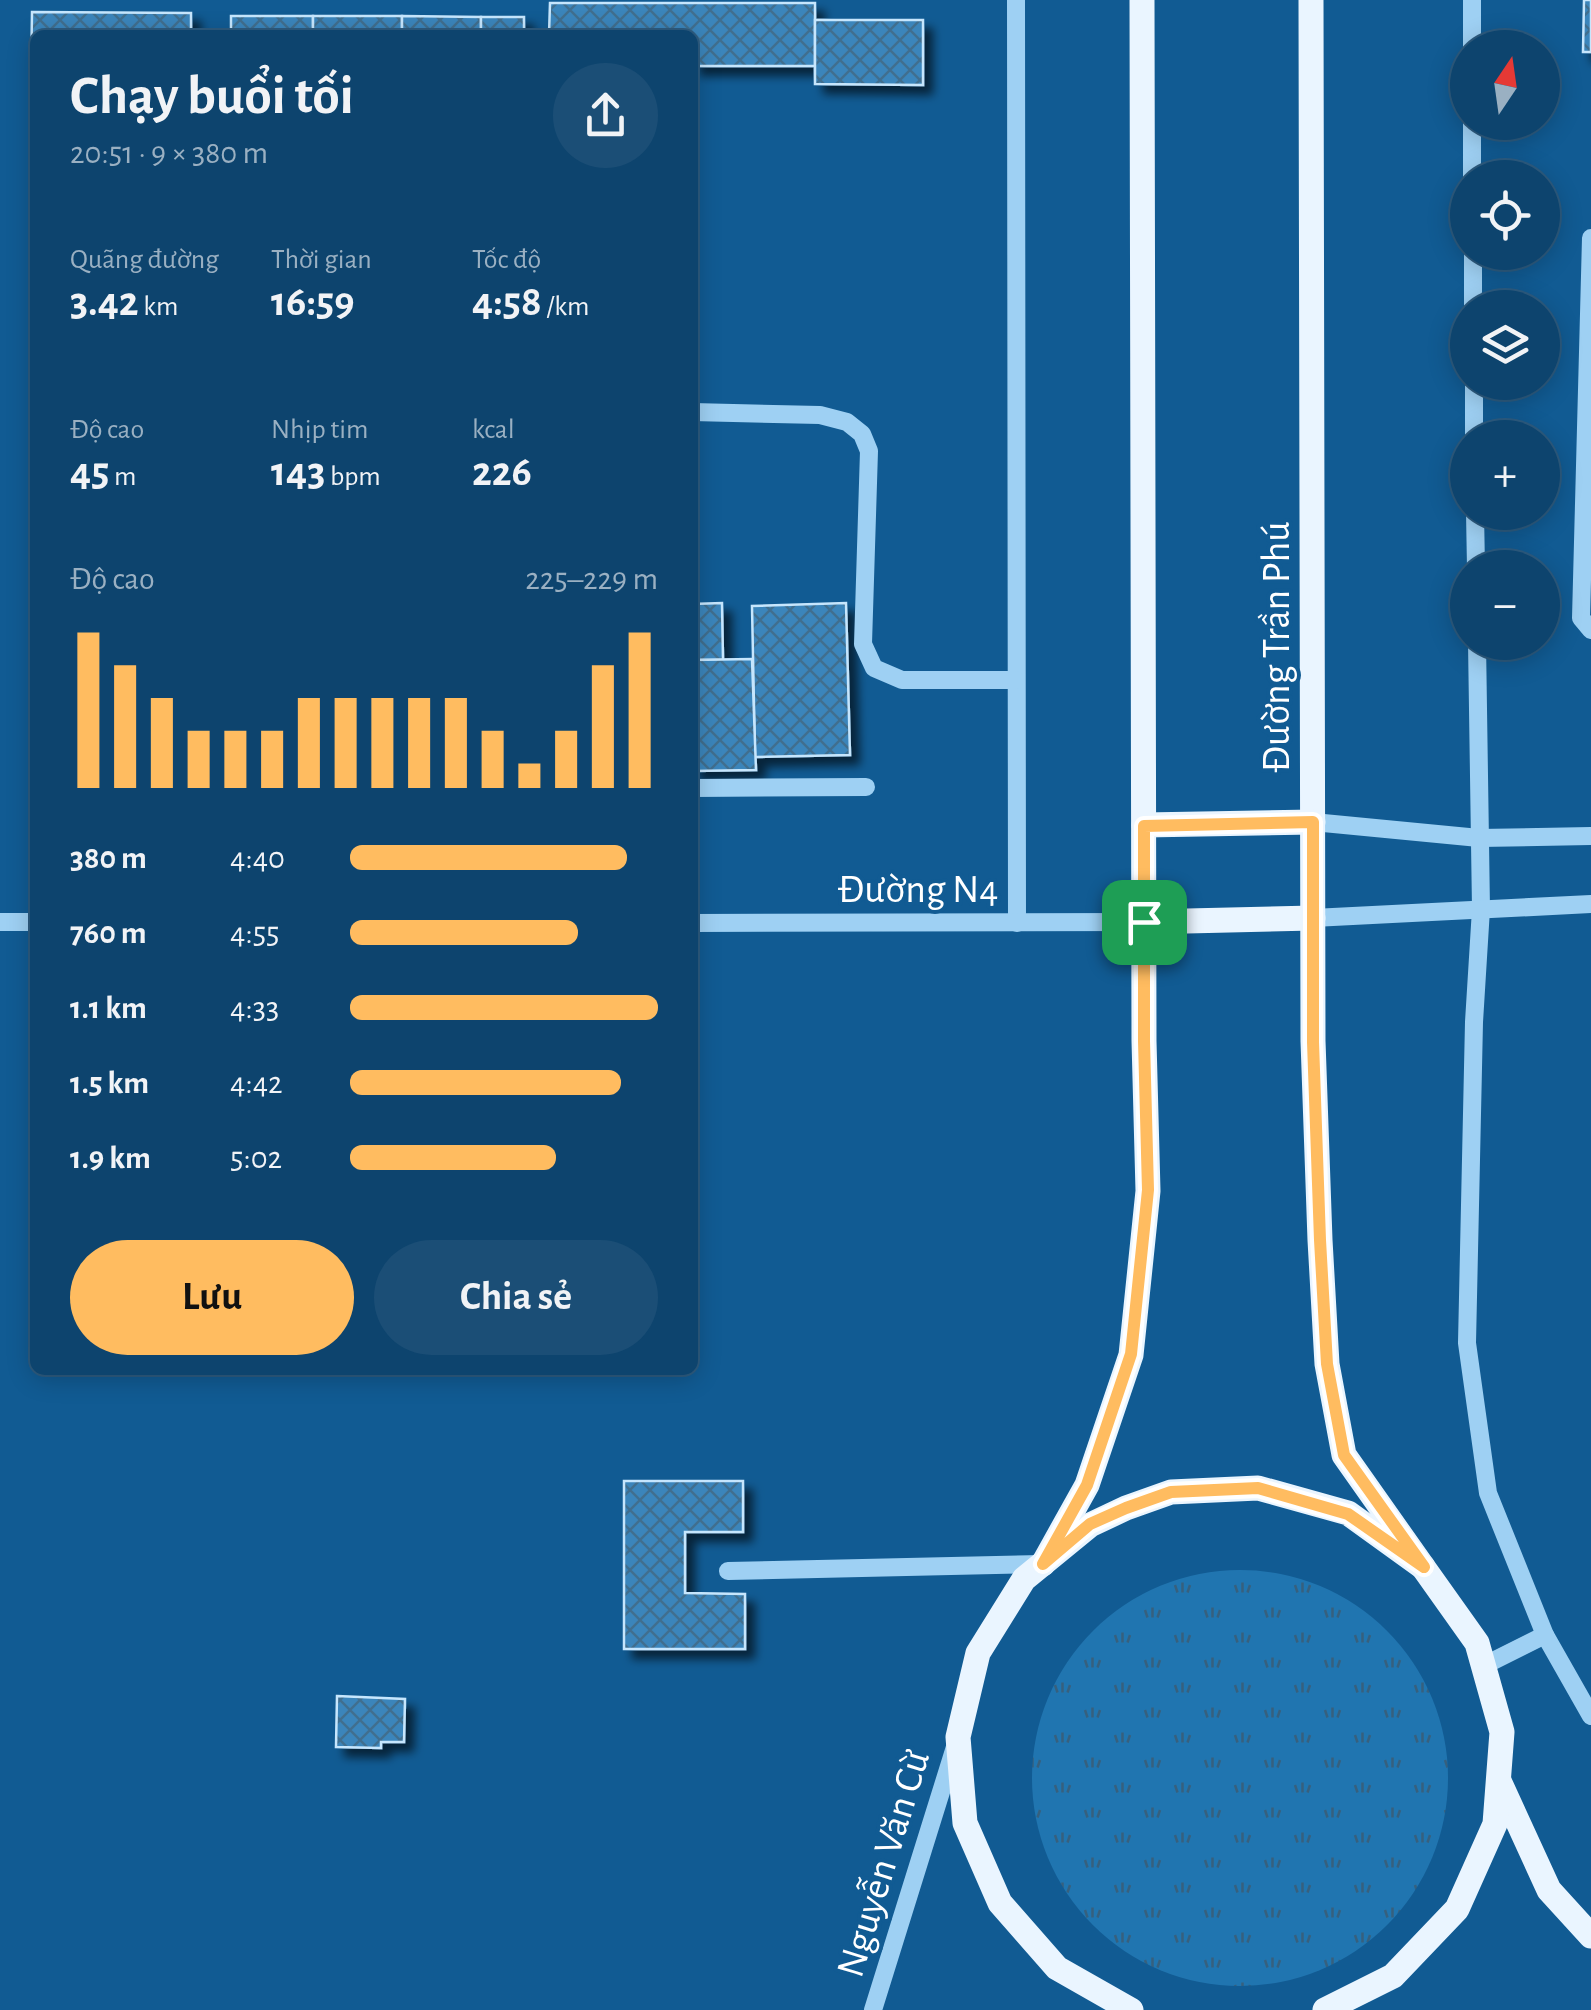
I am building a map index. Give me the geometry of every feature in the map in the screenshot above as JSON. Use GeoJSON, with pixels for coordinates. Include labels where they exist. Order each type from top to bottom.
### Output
{"type":"FeatureCollection","features":[{"type":"Feature","properties":{"kind":"main road"},"geometry":{"type":"LineString","coordinates":[[1043,1564],[1087,1485],[1131,1354],[1148,1190],[1144,1041],[1142,0]]}},
{"type":"Feature","properties":{"kind":"main road","name":"Đường Trần Phú"},"geometry":{"type":"LineString","coordinates":[[1311,0],[1314,1061],[1327,1364],[1344,1455],[1477,1643],[1502,1732],[1495,1824],[1457,1909],[1393,1976],[1325,2010]]}},
{"type":"Feature","properties":{"kind":"main road"},"geometry":{"type":"LineString","coordinates":[[1144,826],[1313,822]]}},
{"type":"Feature","properties":{"kind":"main road"},"geometry":{"type":"LineString","coordinates":[[1144,922],[1313,918]]}},
{"type":"Feature","properties":{"kind":"main road"},"geometry":{"type":"LineString","coordinates":[[1118,2007],[1057,1968],[1000,1903],[965,1823],[958,1737],[978,1653],[1024,1579],[1090,1524],[1126,1508],[1171,1492],[1258,1488],[1348,1514],[1424,1567]]}},
{"type":"Feature","properties":{"kind":"main road"},"geometry":{"type":"LineString","coordinates":[[1498,1780],[1549,1890],[1591,1936]]}},
{"type":"Feature","properties":{"kind":"street"},"geometry":{"type":"LineString","coordinates":[[1016,0],[1017,923]]}},
{"type":"Feature","properties":{"kind":"street"},"geometry":{"type":"LineString","coordinates":[[1472,0],[1472,30]]}},
{"type":"Feature","properties":{"kind":"street"},"geometry":{"type":"LineString","coordinates":[[1591,238],[1581,618],[1591,630]]}},
{"type":"Feature","properties":{"kind":"street"},"geometry":{"type":"LineString","coordinates":[[698,412],[820,415],[847,422],[862,434],[869,451],[863,644],[874,668],[902,680],[1015,680]]}},
{"type":"Feature","properties":{"kind":"street"},"geometry":{"type":"LineString","coordinates":[[1477,660],[1481,909],[1474,1022],[1467,1343],[1488,1493],[1545,1635],[1591,1716]]}},
{"type":"Feature","properties":{"kind":"street"},"geometry":{"type":"LineString","coordinates":[[698,788],[866,787]]}},
{"type":"Feature","properties":{"kind":"street"},"geometry":{"type":"LineString","coordinates":[[1313,822],[1479,838],[1591,836]]}},
{"type":"Feature","properties":{"kind":"street"},"geometry":{"type":"LineString","coordinates":[[1313,918],[1591,904]]}},
{"type":"Feature","properties":{"kind":"street"},"geometry":{"type":"LineString","coordinates":[[0,922],[30,922]]}},
{"type":"Feature","properties":{"kind":"street","name":"Đường N4"},"geometry":{"type":"LineString","coordinates":[[698,922],[1144,922]]}},
{"type":"Feature","properties":{"kind":"street"},"geometry":{"type":"LineString","coordinates":[[728,1571],[1043,1564]]}},
{"type":"Feature","properties":{"kind":"street"},"geometry":{"type":"LineString","coordinates":[[1484,1665],[1545,1635]]}},
{"type":"Feature","properties":{"kind":"street","name":"Nguyễn Văn Cừ"},"geometry":{"type":"LineString","coordinates":[[873,2010],[958,1737]]}},
{"type":"Feature","properties":{"kind":"green space"},"geometry":{"type":"Polygon","coordinates":[[[1240,1570],[1281,1574],[1320,1585],[1356,1605],[1387,1631],[1413,1662],[1433,1698],[1444,1737],[1448,1778],[1444,1819],[1433,1858],[1413,1894],[1387,1925],[1356,1951],[1320,1971],[1281,1982],[1240,1986],[1199,1982],[1160,1971],[1124,1951],[1093,1925],[1067,1894],[1047,1858],[1036,1819],[1032,1778],[1036,1737],[1047,1698],[1067,1662],[1093,1631],[1124,1605],[1160,1585],[1199,1574],[1240,1570]]]}},
{"type":"Feature","properties":{"kind":"building"},"geometry":{"type":"Polygon","coordinates":[[[1584,0],[1591,0],[1591,52],[1583,52],[1584,0]]]}},
{"type":"Feature","properties":{"kind":"building"},"geometry":{"type":"Polygon","coordinates":[[[550,3],[815,3],[815,66],[698,66],[698,30],[549,30],[550,3]]]}},
{"type":"Feature","properties":{"kind":"building"},"geometry":{"type":"Polygon","coordinates":[[[32,12],[191,13],[191,30],[32,30],[32,12]]]}},
{"type":"Feature","properties":{"kind":"building"},"geometry":{"type":"Polygon","coordinates":[[[231,16],[313,16],[313,30],[231,30],[231,16]]]}},
{"type":"Feature","properties":{"kind":"building"},"geometry":{"type":"Polygon","coordinates":[[[313,16],[402,16],[402,30],[313,30],[313,16]]]}},
{"type":"Feature","properties":{"kind":"building"},"geometry":{"type":"Polygon","coordinates":[[[402,16],[481,17],[481,30],[402,30],[402,16]]]}},
{"type":"Feature","properties":{"kind":"building"},"geometry":{"type":"Polygon","coordinates":[[[481,17],[524,17],[524,30],[481,30],[481,17]]]}},
{"type":"Feature","properties":{"kind":"building"},"geometry":{"type":"Polygon","coordinates":[[[815,20],[923,20],[923,85],[815,84],[815,20]]]}},
{"type":"Feature","properties":{"kind":"building"},"geometry":{"type":"Polygon","coordinates":[[[722,603],[723,660],[698,660],[698,604],[722,603]]]}},
{"type":"Feature","properties":{"kind":"building"},"geometry":{"type":"Polygon","coordinates":[[[846,603],[850,755],[755,757],[752,606],[846,603]]]}},
{"type":"Feature","properties":{"kind":"building"},"geometry":{"type":"Polygon","coordinates":[[[752,659],[756,770],[698,771],[698,660],[752,659]]]}},
{"type":"Feature","properties":{"kind":"building"},"geometry":{"type":"Polygon","coordinates":[[[624,1481],[743,1481],[743,1532],[685,1532],[685,1593],[745,1594],[745,1649],[624,1649],[624,1481]]]}},
{"type":"Feature","properties":{"kind":"building"},"geometry":{"type":"Polygon","coordinates":[[[337,1696],[405,1699],[404,1742],[381,1742],[381,1748],[336,1747],[337,1696]]]}},
{"type":"Feature","properties":{"kind":"route"},"geometry":{"type":"LineString","coordinates":[[1313,822],[1313,1042],[1327,1364],[1344,1455],[1424,1567],[1348,1514],[1258,1488],[1171,1492],[1090,1524],[1043,1564],[1087,1485],[1131,1354],[1148,1190],[1144,922],[1144,826],[1313,822]]}}]}
